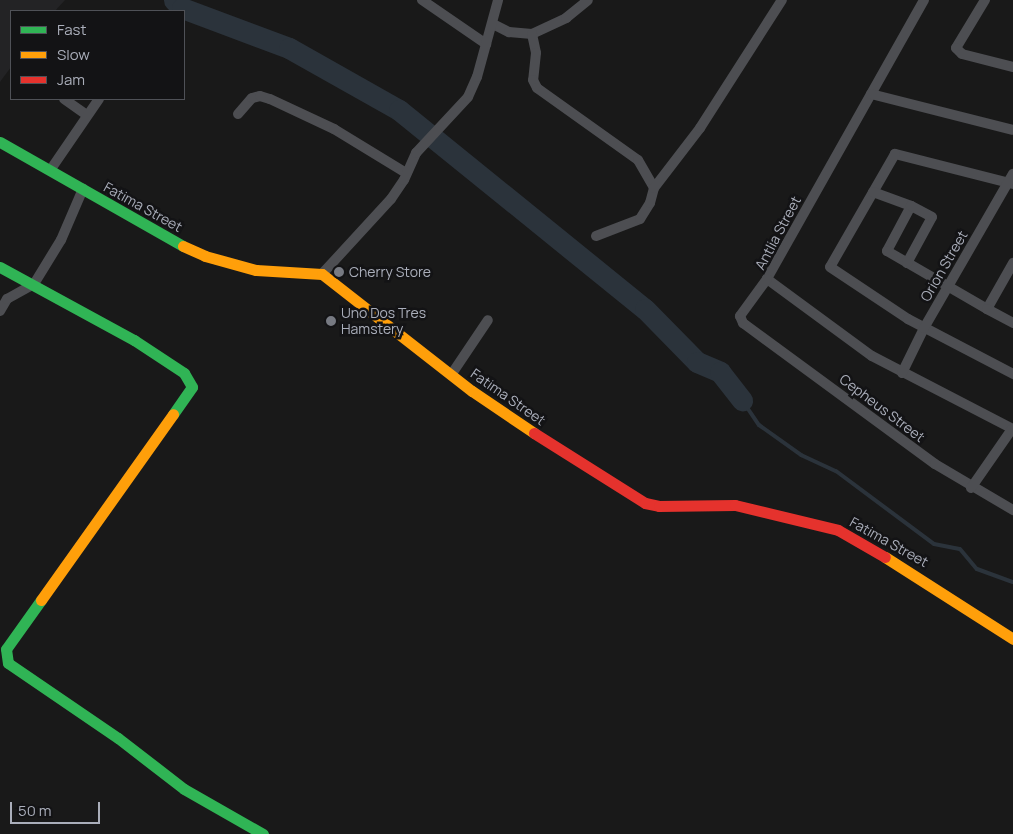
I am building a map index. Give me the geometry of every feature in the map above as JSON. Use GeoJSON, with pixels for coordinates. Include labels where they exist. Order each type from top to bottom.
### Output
{"type":"FeatureCollection","features":[{"type":"Feature","properties":{"kind":"street"},"geometry":{"type":"LineString","coordinates":[[422,0],[486,44]]}},
{"type":"Feature","properties":{"kind":"street"},"geometry":{"type":"LineString","coordinates":[[322,274],[390,198],[424,142],[468,97],[486,44],[498,0]]}},
{"type":"Feature","properties":{"kind":"street"},"geometry":{"type":"LineString","coordinates":[[492,24],[510,32],[532,34],[566,18],[588,0]]}},
{"type":"Feature","properties":{"kind":"street"},"geometry":{"type":"LineString","coordinates":[[596,236],[640,219],[650,203],[654,188],[700,128],[782,0]]}},
{"type":"Feature","properties":{"kind":"street","name":"Antlia Street"},"geometry":{"type":"LineString","coordinates":[[924,0],[766,279],[872,356],[1012,429]]}},
{"type":"Feature","properties":{"kind":"street"},"geometry":{"type":"LineString","coordinates":[[985,0],[956,48],[962,54],[1013,67]]}},
{"type":"Feature","properties":{"kind":"street"},"geometry":{"type":"LineString","coordinates":[[532,34],[536,53],[533,80],[537,88],[638,160],[654,188]]}},
{"type":"Feature","properties":{"kind":"street"},"geometry":{"type":"LineString","coordinates":[[871,94],[1013,130]]}},
{"type":"Feature","properties":{"kind":"street"},"geometry":{"type":"LineString","coordinates":[[238,114],[252,98],[260,96],[270,99],[334,129],[406,173]]}},
{"type":"Feature","properties":{"kind":"street"},"geometry":{"type":"LineString","coordinates":[[65,100],[87,115]]}},
{"type":"Feature","properties":{"kind":"street"},"geometry":{"type":"LineString","coordinates":[[51,169],[98,100]]}},
{"type":"Feature","properties":{"kind":"street","name":"Fatima Street"},"geometry":{"type":"LineString","coordinates":[[0,142],[51,169],[166,238],[205,256],[256,270],[322,274],[451,375],[580,465],[645,503],[659,506],[735,505],[838,530],[922,578],[1013,639]]}},
{"type":"Feature","properties":{"kind":"street"},"geometry":{"type":"LineString","coordinates":[[1011,180],[895,154],[830,267],[924,328],[1013,374]]}},
{"type":"Feature","properties":{"kind":"street","name":"Orion Street"},"geometry":{"type":"LineString","coordinates":[[902,373],[924,328],[1011,180]]}},
{"type":"Feature","properties":{"kind":"street"},"geometry":{"type":"LineString","coordinates":[[0,311],[7,299],[34,284],[62,240],[83,189]]}},
{"type":"Feature","properties":{"kind":"street"},"geometry":{"type":"LineString","coordinates":[[873,192],[911,206],[932,217],[907,263]]}},
{"type":"Feature","properties":{"kind":"street"},"geometry":{"type":"LineString","coordinates":[[911,206],[887,249],[948,289],[1013,323]]}},
{"type":"Feature","properties":{"kind":"street"},"geometry":{"type":"LineString","coordinates":[[987,309],[1013,263]]}},
{"type":"Feature","properties":{"kind":"street"},"geometry":{"type":"LineString","coordinates":[[0,266],[125,335],[184,373],[191,381],[192,387],[6,649],[8,663],[118,738],[184,789],[262,834]]}},
{"type":"Feature","properties":{"kind":"street","name":"Cepheus Street"},"geometry":{"type":"LineString","coordinates":[[766,279],[740,320],[971,488],[1013,510]]}},
{"type":"Feature","properties":{"kind":"street"},"geometry":{"type":"LineString","coordinates":[[451,375],[488,320]]}},
{"type":"Feature","properties":{"kind":"street"},"geometry":{"type":"LineString","coordinates":[[971,488],[1012,429]]}},
{"type":"Feature","properties":{"kind":"shaded area"},"geometry":{"type":"Polygon","coordinates":[[[0,0],[65,0],[56,10],[10,10],[10,68],[0,82],[0,0]]]}},
{"type":"Feature","properties":{"kind":"waterway"},"geometry":{"type":"LineString","coordinates":[[174,0],[182,8],[289,48],[399,110],[645,309],[697,362],[720,372],[742,400]]}},
{"type":"Feature","properties":{"kind":"waterway"},"geometry":{"type":"LineString","coordinates":[[742,400],[759,425],[801,455],[836,471],[934,544],[960,549],[977,569],[1013,582]]}},
{"type":"Feature","properties":{"kind":"traffic: fast"},"geometry":{"type":"LineString","coordinates":[[0,142],[183,246]]}},
{"type":"Feature","properties":{"kind":"traffic: fast"},"geometry":{"type":"LineString","coordinates":[[0,267],[134,340],[184,373],[192,387],[173,414]]}},
{"type":"Feature","properties":{"kind":"traffic: fast"},"geometry":{"type":"LineString","coordinates":[[41,600],[6,649],[8,663],[118,738],[184,789],[263,834]]}},
{"type":"Feature","properties":{"kind":"traffic: slow"},"geometry":{"type":"LineString","coordinates":[[183,246],[205,256],[256,270],[322,274],[472,391],[534,433]]}},
{"type":"Feature","properties":{"kind":"traffic: slow"},"geometry":{"type":"LineString","coordinates":[[41,600],[173,414]]}},
{"type":"Feature","properties":{"kind":"traffic: slow"},"geometry":{"type":"LineString","coordinates":[[885,557],[1013,639]]}},
{"type":"Feature","properties":{"kind":"traffic: jam"},"geometry":{"type":"LineString","coordinates":[[534,433],[645,503],[659,506],[735,505],[838,530],[885,557]]}},
{"type":"Feature","properties":{"kind":"place","name":"Cherry Store"},"geometry":{"type":"Point","coordinates":[339,272]}},
{"type":"Feature","properties":{"kind":"place","name":"Uno Dos Tres Hamstery"},"geometry":{"type":"Point","coordinates":[331,321]}}]}
